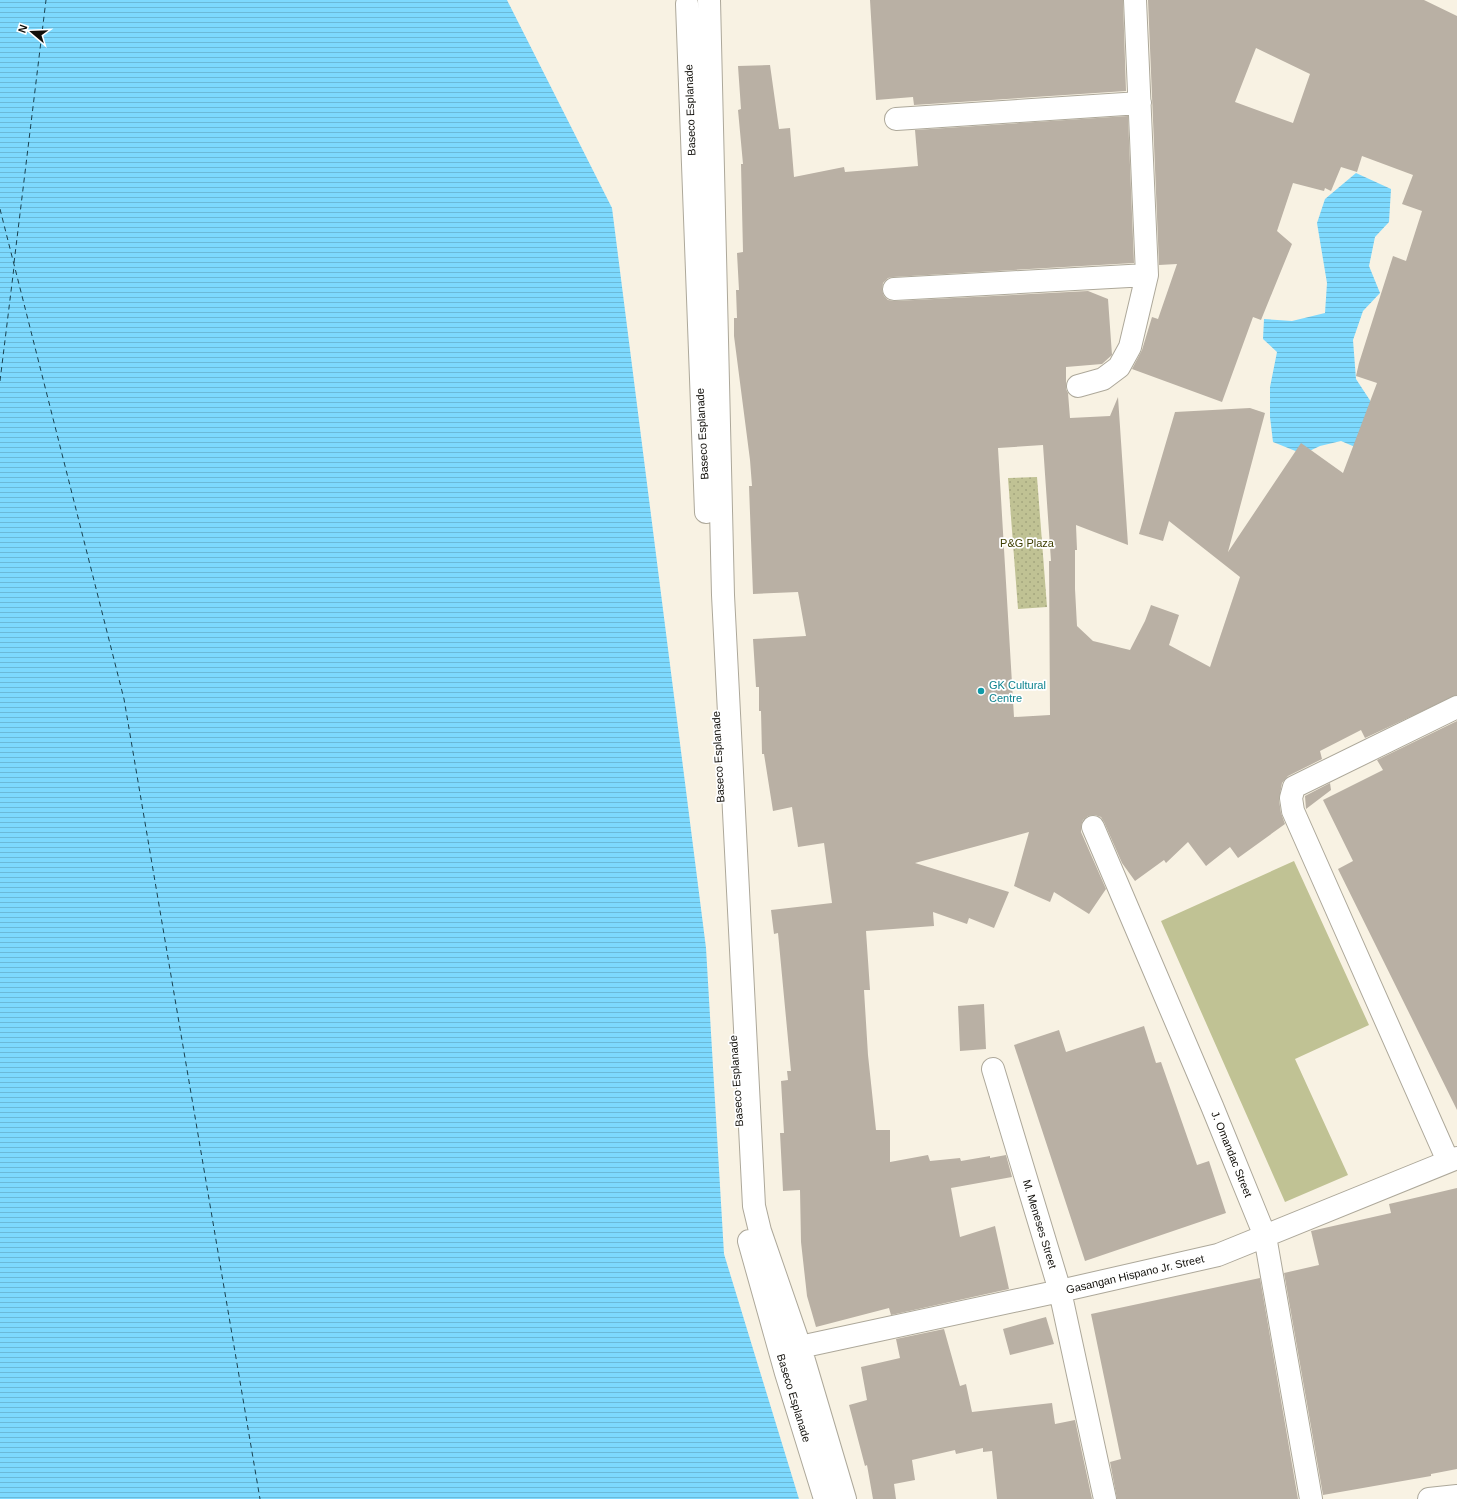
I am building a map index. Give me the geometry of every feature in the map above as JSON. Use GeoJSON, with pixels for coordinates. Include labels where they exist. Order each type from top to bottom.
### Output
{"type":"FeatureCollection","features":[{"type":"Feature","properties":{"kind":"street"},"geometry":{"type":"LineString","coordinates":[[709,0],[723,595],[754,1206],[760,1231],[800,1347],[846,1499]]}},
{"type":"Feature","properties":{"kind":"street"},"geometry":{"type":"LineString","coordinates":[[1078,386],[1103,379],[1119,367],[1130,347],[1147,275],[1135,0]]}},
{"type":"Feature","properties":{"kind":"street","name":"Baseco Esplanade"},"geometry":{"type":"LineString","coordinates":[[686,4],[701,412],[728,949],[746,1232],[786,1374],[824,1499]]}},
{"type":"Feature","properties":{"kind":"street"},"geometry":{"type":"LineString","coordinates":[[896,119],[1140,103]]}},
{"type":"Feature","properties":{"kind":"street"},"geometry":{"type":"LineString","coordinates":[[894,289],[1147,275]]}},
{"type":"Feature","properties":{"kind":"street"},"geometry":{"type":"LineString","coordinates":[[1452,1159],[1293,811],[1291,798],[1294,787],[1457,707]]}},
{"type":"Feature","properties":{"kind":"street","name":"J. Omandac Street"},"geometry":{"type":"LineString","coordinates":[[1093,827],[1212,1106],[1265,1236],[1311,1499]]}},
{"type":"Feature","properties":{"kind":"street","name":"M. Meneses Street"},"geometry":{"type":"LineString","coordinates":[[993,1069],[1060,1291],[1105,1499]]}},
{"type":"Feature","properties":{"kind":"street","name":"Gasangan Hispano Jr. Street"},"geometry":{"type":"LineString","coordinates":[[800,1347],[1218,1255],[1452,1159]]}},
{"type":"Feature","properties":{"kind":"street"},"geometry":{"type":"LineString","coordinates":[[1429,1499],[1457,1496]]}},
{"type":"Feature","properties":{"kind":"green space","name":"P&G Plaza"},"geometry":{"type":"Polygon","coordinates":[[[1037,477],[1047,607],[1018,609],[1008,478],[1037,477]]]}},
{"type":"Feature","properties":{"kind":"green space"},"geometry":{"type":"Polygon","coordinates":[[[1294,861],[1369,1025],[1295,1059],[1348,1175],[1285,1202],[1161,921],[1294,861]]]}},
{"type":"Feature","properties":{"kind":"water"},"geometry":{"type":"Polygon","coordinates":[[[0,0],[507,0],[612,208],[706,948],[724,1254],[799,1499],[0,1499],[0,0]]]}},
{"type":"Feature","properties":{"kind":"water"},"geometry":{"type":"Polygon","coordinates":[[[1356,173],[1391,189],[1389,222],[1375,237],[1369,266],[1380,293],[1363,311],[1353,340],[1356,379],[1375,408],[1362,450],[1341,441],[1320,446],[1303,454],[1273,442],[1270,417],[1270,387],[1277,352],[1263,339],[1264,319],[1292,321],[1325,313],[1327,283],[1317,223],[1325,199],[1356,173]]]}},
{"type":"Feature","properties":{"kind":"building"},"geometry":{"type":"Polygon","coordinates":[[[870,0],[1123,0],[1126,91],[914,105],[913,97],[876,100],[870,0]]]}},
{"type":"Feature","properties":{"kind":"building"},"geometry":{"type":"Polygon","coordinates":[[[1148,0],[1424,0],[1457,16],[1457,695],[1365,738],[1361,730],[1320,751],[1322,759],[1288,776],[1282,783],[1279,800],[1281,813],[1285,824],[1238,858],[1230,847],[1206,866],[1188,842],[1166,863],[1164,860],[1135,881],[1122,863],[1101,817],[1095,815],[1088,816],[1083,820],[1081,832],[1106,889],[1089,914],[1054,892],[1050,902],[1014,886],[1029,832],[915,863],[1009,892],[994,928],[969,918],[967,924],[933,912],[934,926],[866,931],[870,990],[864,990],[868,1055],[876,1130],[890,1130],[890,1162],[928,1155],[930,1161],[960,1158],[961,1161],[1006,1155],[1012,1177],[951,1188],[960,1237],[995,1226],[1009,1289],[891,1315],[889,1308],[816,1327],[807,1296],[801,1242],[800,1190],[783,1191],[780,1133],[784,1133],[781,1081],[788,1080],[787,1071],[791,1071],[778,933],[774,934],[771,910],[832,903],[824,843],[798,847],[792,807],[773,811],[764,754],[762,754],[761,711],[759,711],[759,687],[756,687],[753,639],[806,636],[798,592],[753,594],[749,486],[752,486],[734,336],[734,318],[737,318],[736,290],[739,290],[737,253],[743,252],[741,164],[743,164],[738,110],[741,109],[738,66],[770,65],[779,129],[790,128],[794,177],[844,167],[845,172],[918,166],[915,130],[1128,116],[1134,263],[893,277],[888,278],[883,283],[882,290],[884,296],[888,300],[895,301],[1088,291],[1108,299],[1112,355],[1102,364],[1066,367],[1066,389],[1068,393],[1070,418],[1110,416],[1118,397],[1128,545],[1076,525],[1077,550],[1075,550],[1075,589],[1077,626],[1093,641],[1130,650],[1145,621],[1151,605],[1179,615],[1169,645],[1210,667],[1240,577],[1169,521],[1163,541],[1139,534],[1175,412],[1250,408],[1265,413],[1228,552],[1301,443],[1343,473],[1377,383],[1356,376],[1359,363],[1393,256],[1406,261],[1422,211],[1402,204],[1413,175],[1362,156],[1357,172],[1341,167],[1331,191],[1325,188],[1324,191],[1293,183],[1277,231],[1292,244],[1261,320],[1253,317],[1222,402],[1132,369],[1142,350],[1152,317],[1158,319],[1177,264],[1159,265],[1148,0]],[[1256,48],[1235,102],[1293,123],[1310,74],[1256,48]],[[1043,445],[998,448],[1014,717],[1050,715],[1049,561],[1051,561],[1043,445]]]}},
{"type":"Feature","properties":{"kind":"building"},"geometry":{"type":"Polygon","coordinates":[[[1457,721],[1457,1110],[1338,869],[1353,861],[1323,800],[1383,770],[1377,760],[1457,721]]]}},
{"type":"Feature","properties":{"kind":"building"},"geometry":{"type":"Polygon","coordinates":[[[1330,783],[1331,790],[1306,809],[1305,796],[1330,783]]]}},
{"type":"Feature","properties":{"kind":"building"},"geometry":{"type":"Polygon","coordinates":[[[984,1004],[986,1049],[960,1051],[958,1006],[984,1004]]]}},
{"type":"Feature","properties":{"kind":"building"},"geometry":{"type":"Polygon","coordinates":[[[1144,1026],[1156,1063],[1161,1062],[1197,1165],[1209,1161],[1226,1213],[1085,1261],[1014,1045],[1059,1030],[1066,1052],[1144,1026]]]}},
{"type":"Feature","properties":{"kind":"building"},"geometry":{"type":"Polygon","coordinates":[[[1457,1188],[1457,1469],[1431,1474],[1431,1476],[1323,1495],[1284,1273],[1319,1265],[1311,1231],[1391,1213],[1389,1204],[1457,1188]]]}},
{"type":"Feature","properties":{"kind":"building"},"geometry":{"type":"Polygon","coordinates":[[[1260,1278],[1298,1499],[1117,1499],[1110,1462],[1121,1459],[1091,1314],[1260,1278]]]}},
{"type":"Feature","properties":{"kind":"building"},"geometry":{"type":"Polygon","coordinates":[[[1046,1317],[1054,1344],[1010,1355],[1003,1329],[1046,1317]]]}},
{"type":"Feature","properties":{"kind":"building"},"geometry":{"type":"Polygon","coordinates":[[[944,1329],[960,1386],[966,1384],[972,1412],[1052,1403],[1055,1424],[1075,1420],[1092,1499],[997,1499],[992,1451],[983,1452],[983,1448],[956,1454],[955,1450],[912,1460],[915,1480],[894,1484],[896,1499],[873,1499],[867,1465],[865,1466],[849,1405],[867,1400],[861,1367],[900,1358],[896,1339],[944,1329]]]}},
{"type":"Feature","properties":{"kind":"ferry route"},"geometry":{"type":"LineString","coordinates":[[14,263],[46,0]]}},
{"type":"Feature","properties":{"kind":"ferry route"},"geometry":{"type":"LineString","coordinates":[[0,209],[124,699],[260,1499]]}},
{"type":"Feature","properties":{"kind":"ferry route"},"geometry":{"type":"LineString","coordinates":[[0,381],[14,267]]}},
{"type":"Feature","properties":{"kind":"place","name":"GK Cultural Centre"},"geometry":{"type":"Point","coordinates":[981,691]}}]}
